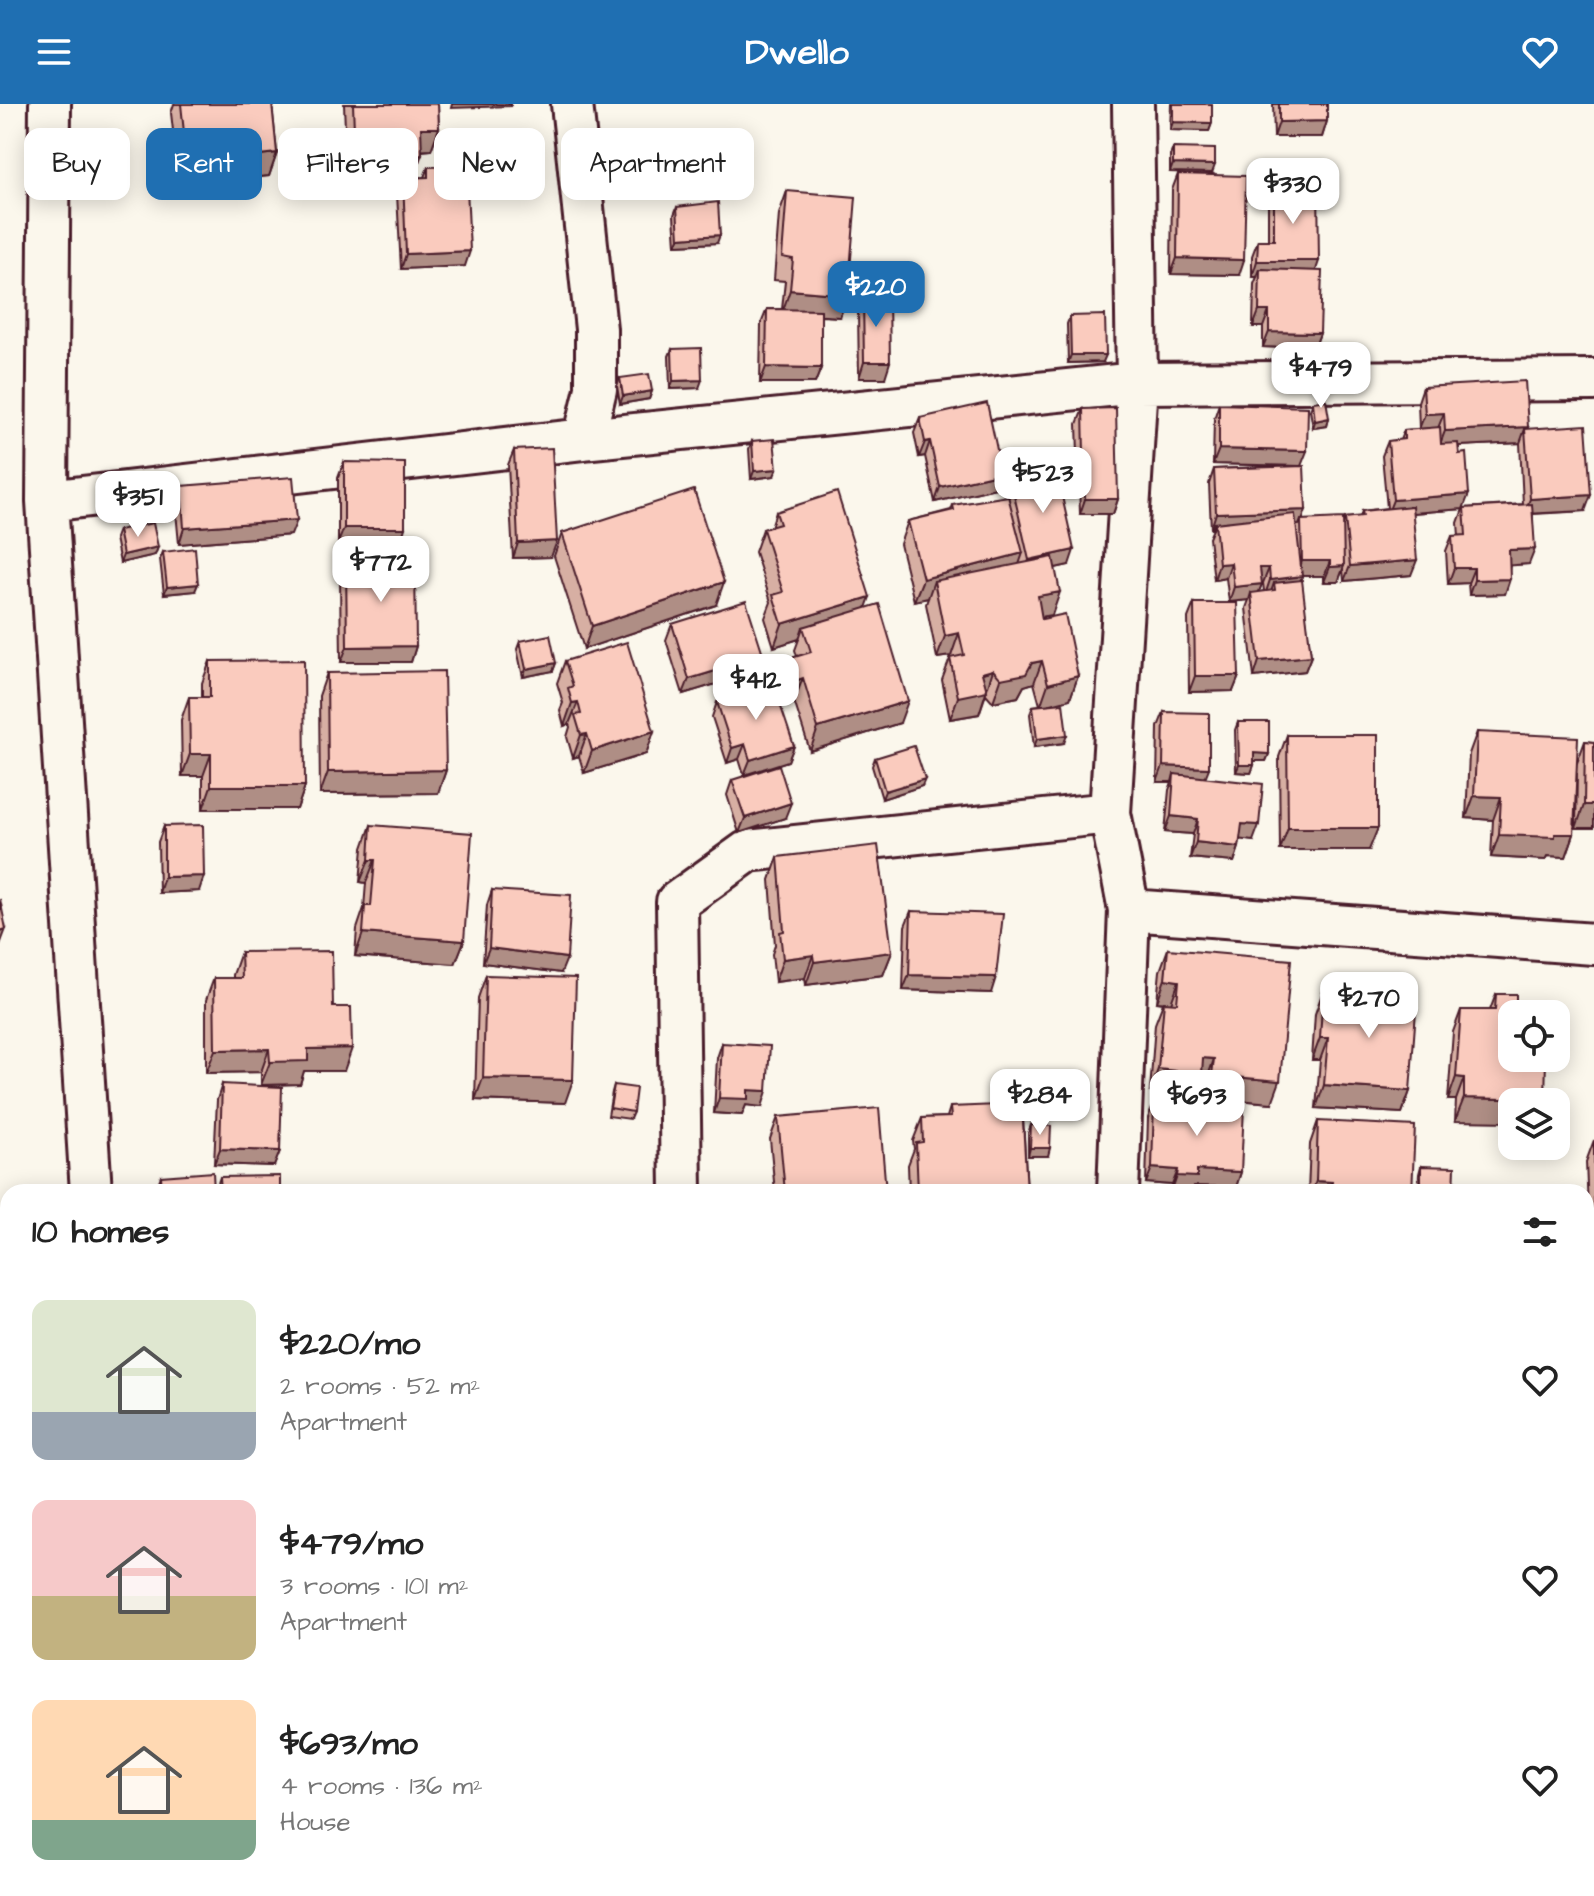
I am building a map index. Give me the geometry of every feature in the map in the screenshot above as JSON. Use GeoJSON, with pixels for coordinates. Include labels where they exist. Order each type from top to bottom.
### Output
{"type":"FeatureCollection","features":[{"type":"Feature","properties":{"kind":"street"},"geometry":{"type":"LineString","coordinates":[[50,104],[47,501],[90,1184]]}},
{"type":"Feature","properties":{"kind":"street"},"geometry":{"type":"LineString","coordinates":[[572,104],[596,329],[596,389],[584,439]]}},
{"type":"Feature","properties":{"kind":"street"},"geometry":{"type":"LineString","coordinates":[[1118,1184],[1129,910],[1110,813],[1137,383],[1133,104]]}},
{"type":"Feature","properties":{"kind":"street"},"geometry":{"type":"LineString","coordinates":[[47,501],[584,439],[1137,383],[1594,380]]}},
{"type":"Feature","properties":{"kind":"street"},"geometry":{"type":"LineString","coordinates":[[681,1184],[677,902],[748,851],[1110,813]]}},
{"type":"Feature","properties":{"kind":"street"},"geometry":{"type":"LineString","coordinates":[[1129,910],[1594,944]]}},
{"type":"Feature","properties":{"kind":"building"},"geometry":{"type":"Polygon","coordinates":[[[181,104],[272,104],[277,153],[262,155],[262,128],[184,128],[181,104]]]}},
{"type":"Feature","properties":{"kind":"building"},"geometry":{"type":"Polygon","coordinates":[[[353,104],[438,104],[439,128],[421,128],[422,154],[418,154],[418,128],[354,128],[353,104]]]}},
{"type":"Feature","properties":{"kind":"building"},"geometry":{"type":"Polygon","coordinates":[[[1173,104],[1212,104],[1212,123],[1173,122],[1173,104]]]}},
{"type":"Feature","properties":{"kind":"building"},"geometry":{"type":"Polygon","coordinates":[[[1279,104],[1327,104],[1327,121],[1279,122],[1279,104]]]}},
{"type":"Feature","properties":{"kind":"building"},"geometry":{"type":"Polygon","coordinates":[[[1173,148],[1215,149],[1215,165],[1173,164],[1173,148]]]}},
{"type":"Feature","properties":{"kind":"building"},"geometry":{"type":"Polygon","coordinates":[[[428,167],[434,167],[434,200],[468,200],[470,251],[406,254],[404,200],[418,200],[418,177],[428,177],[428,167]]]}},
{"type":"Feature","properties":{"kind":"building"},"geometry":{"type":"Polygon","coordinates":[[[1178,174],[1246,176],[1244,260],[1177,258],[1178,174]]]}},
{"type":"Feature","properties":{"kind":"building"},"geometry":{"type":"Polygon","coordinates":[[[1274,185],[1318,185],[1319,261],[1257,261],[1258,240],[1274,240],[1274,185]]]}},
{"type":"Feature","properties":{"kind":"building"},"geometry":{"type":"Polygon","coordinates":[[[787,191],[856,197],[848,295],[790,290],[793,259],[782,257],[787,191]]]}},
{"type":"Feature","properties":{"kind":"building"},"geometry":{"type":"Polygon","coordinates":[[[718,202],[720,235],[679,238],[677,207],[718,202]]]}},
{"type":"Feature","properties":{"kind":"building"},"geometry":{"type":"Polygon","coordinates":[[[1260,269],[1322,271],[1320,333],[1269,332],[1269,311],[1259,311],[1260,269]]]}},
{"type":"Feature","properties":{"kind":"building"},"geometry":{"type":"Polygon","coordinates":[[[863,296],[889,296],[890,362],[864,362],[863,296]]]}},
{"type":"Feature","properties":{"kind":"building"},"geometry":{"type":"Polygon","coordinates":[[[767,309],[821,310],[821,368],[766,367],[767,309]]]}},
{"type":"Feature","properties":{"kind":"building"},"geometry":{"type":"Polygon","coordinates":[[[1105,315],[1106,355],[1071,355],[1070,316],[1105,315]]]}},
{"type":"Feature","properties":{"kind":"building"},"geometry":{"type":"Polygon","coordinates":[[[701,348],[702,380],[673,381],[672,349],[701,348]]]}},
{"type":"Feature","properties":{"kind":"building"},"geometry":{"type":"Polygon","coordinates":[[[649,374],[652,391],[623,396],[620,378],[649,374]]]}},
{"type":"Feature","properties":{"kind":"building"},"geometry":{"type":"Polygon","coordinates":[[[1525,381],[1528,427],[1445,431],[1444,413],[1425,414],[1423,387],[1525,381]]]}},
{"type":"Feature","properties":{"kind":"building"},"geometry":{"type":"Polygon","coordinates":[[[1326,400],[1329,418],[1315,421],[1313,402],[1326,400]]]}},
{"type":"Feature","properties":{"kind":"building"},"geometry":{"type":"Polygon","coordinates":[[[987,403],[1002,473],[940,487],[930,441],[925,442],[920,418],[987,403]]]}},
{"type":"Feature","properties":{"kind":"building"},"geometry":{"type":"Polygon","coordinates":[[[1219,404],[1308,407],[1307,451],[1219,449],[1219,404]]]}},
{"type":"Feature","properties":{"kind":"building"},"geometry":{"type":"Polygon","coordinates":[[[1116,408],[1118,499],[1085,499],[1083,409],[1116,408]]]}},
{"type":"Feature","properties":{"kind":"building"},"geometry":{"type":"Polygon","coordinates":[[[1586,425],[1591,495],[1530,499],[1525,429],[1586,425]]]}},
{"type":"Feature","properties":{"kind":"building"},"geometry":{"type":"Polygon","coordinates":[[[1440,427],[1441,444],[1458,443],[1459,454],[1466,453],[1469,494],[1393,500],[1388,441],[1404,439],[1404,430],[1440,427]]]}},
{"type":"Feature","properties":{"kind":"building"},"geometry":{"type":"Polygon","coordinates":[[[774,439],[777,469],[754,471],[752,441],[774,439]]]}},
{"type":"Feature","properties":{"kind":"building"},"geometry":{"type":"Polygon","coordinates":[[[552,448],[557,541],[518,543],[514,450],[552,448]]]}},
{"type":"Feature","properties":{"kind":"building"},"geometry":{"type":"Polygon","coordinates":[[[344,462],[405,463],[405,528],[344,528],[344,462]]]}},
{"type":"Feature","properties":{"kind":"building"},"geometry":{"type":"Polygon","coordinates":[[[1055,465],[1074,550],[1029,560],[1012,486],[1032,482],[1029,471],[1055,465]]]}},
{"type":"Feature","properties":{"kind":"building"},"geometry":{"type":"Polygon","coordinates":[[[1304,466],[1306,510],[1216,513],[1214,469],[1304,466]]]}},
{"type":"Feature","properties":{"kind":"building"},"geometry":{"type":"Polygon","coordinates":[[[293,477],[297,520],[184,528],[181,486],[293,477]]]}},
{"type":"Feature","properties":{"kind":"building"},"geometry":{"type":"Polygon","coordinates":[[[694,490],[724,582],[592,626],[562,533],[694,490]]]}},
{"type":"Feature","properties":{"kind":"building"},"geometry":{"type":"Polygon","coordinates":[[[837,492],[870,597],[782,624],[773,595],[783,592],[763,529],[780,524],[776,512],[837,492]]]}},
{"type":"Feature","properties":{"kind":"building"},"geometry":{"type":"Polygon","coordinates":[[[1008,496],[1023,553],[923,579],[908,521],[954,510],[953,505],[1008,496]]]}},
{"type":"Feature","properties":{"kind":"building"},"geometry":{"type":"Polygon","coordinates":[[[1532,504],[1535,549],[1509,550],[1510,579],[1474,580],[1474,568],[1454,568],[1452,536],[1466,535],[1464,508],[1532,504]]]}},
{"type":"Feature","properties":{"kind":"building"},"geometry":{"type":"Polygon","coordinates":[[[1412,506],[1417,560],[1350,566],[1345,518],[1363,516],[1362,511],[1412,506]]]}},
{"type":"Feature","properties":{"kind":"building"},"geometry":{"type":"Polygon","coordinates":[[[1295,514],[1302,576],[1270,580],[1269,568],[1260,568],[1262,584],[1234,587],[1231,563],[1219,564],[1215,523],[1295,514]]]}},
{"type":"Feature","properties":{"kind":"building"},"geometry":{"type":"Polygon","coordinates":[[[1343,518],[1344,566],[1330,567],[1330,561],[1302,561],[1301,520],[1343,518]]]}},
{"type":"Feature","properties":{"kind":"building"},"geometry":{"type":"Polygon","coordinates":[[[153,523],[158,547],[123,555],[118,530],[153,523]]]}},
{"type":"Feature","properties":{"kind":"building"},"geometry":{"type":"Polygon","coordinates":[[[195,548],[198,584],[167,587],[163,552],[195,548]]]}},
{"type":"Feature","properties":{"kind":"building"},"geometry":{"type":"Polygon","coordinates":[[[1053,557],[1060,592],[1038,596],[1042,619],[1065,614],[1078,676],[1048,684],[1042,661],[1032,663],[1026,674],[1001,679],[993,670],[982,673],[987,691],[958,697],[950,658],[964,655],[959,633],[945,636],[934,581],[1053,557]]]}},
{"type":"Feature","properties":{"kind":"building"},"geometry":{"type":"Polygon","coordinates":[[[415,562],[416,646],[347,647],[346,563],[415,562]]]}},
{"type":"Feature","properties":{"kind":"building"},"geometry":{"type":"Polygon","coordinates":[[[1302,580],[1311,656],[1259,661],[1251,593],[1275,590],[1274,583],[1302,580]]]}},
{"type":"Feature","properties":{"kind":"building"},"geometry":{"type":"Polygon","coordinates":[[[746,601],[763,654],[757,656],[764,677],[738,685],[732,666],[689,679],[672,624],[746,601]]]}},
{"type":"Feature","properties":{"kind":"building"},"geometry":{"type":"Polygon","coordinates":[[[1194,603],[1237,603],[1239,676],[1195,676],[1194,603]]]}},
{"type":"Feature","properties":{"kind":"building"},"geometry":{"type":"Polygon","coordinates":[[[879,604],[908,701],[818,728],[803,678],[795,681],[788,659],[811,652],[803,627],[879,604]]]}},
{"type":"Feature","properties":{"kind":"building"},"geometry":{"type":"Polygon","coordinates":[[[550,635],[556,663],[526,669],[520,641],[550,635]]]}},
{"type":"Feature","properties":{"kind":"building"},"geometry":{"type":"Polygon","coordinates":[[[627,642],[654,731],[592,751],[587,734],[581,735],[575,715],[581,714],[578,702],[572,703],[568,688],[573,686],[565,661],[627,642]]]}},
{"type":"Feature","properties":{"kind":"building"},"geometry":{"type":"Polygon","coordinates":[[[304,660],[305,786],[211,786],[211,754],[190,754],[189,697],[210,697],[210,661],[304,660]]]}},
{"type":"Feature","properties":{"kind":"building"},"geometry":{"type":"Polygon","coordinates":[[[444,671],[446,770],[328,772],[327,673],[444,671]]]}},
{"type":"Feature","properties":{"kind":"building"},"geometry":{"type":"Polygon","coordinates":[[[773,683],[794,746],[750,760],[745,744],[732,748],[717,702],[773,683]]]}},
{"type":"Feature","properties":{"kind":"building"},"geometry":{"type":"Polygon","coordinates":[[[1063,703],[1067,735],[1037,739],[1033,706],[1063,703]]]}},
{"type":"Feature","properties":{"kind":"building"},"geometry":{"type":"Polygon","coordinates":[[[1164,712],[1209,713],[1209,768],[1163,766],[1164,712]]]}},
{"type":"Feature","properties":{"kind":"building"},"geometry":{"type":"Polygon","coordinates":[[[1238,722],[1269,722],[1269,754],[1254,753],[1254,765],[1239,765],[1238,722]]]}},
{"type":"Feature","properties":{"kind":"building"},"geometry":{"type":"Polygon","coordinates":[[[1477,732],[1578,737],[1574,834],[1555,834],[1555,837],[1499,835],[1501,797],[1474,796],[1477,732]]]}},
{"type":"Feature","properties":{"kind":"building"},"geometry":{"type":"Polygon","coordinates":[[[1287,735],[1378,735],[1378,828],[1288,828],[1287,735]]]}},
{"type":"Feature","properties":{"kind":"building"},"geometry":{"type":"Polygon","coordinates":[[[1585,741],[1594,742],[1594,805],[1584,805],[1585,741]]]}},
{"type":"Feature","properties":{"kind":"building"},"geometry":{"type":"Polygon","coordinates":[[[914,746],[925,779],[885,791],[875,758],[914,746]]]}},
{"type":"Feature","properties":{"kind":"building"},"geometry":{"type":"Polygon","coordinates":[[[779,765],[791,803],[745,818],[732,780],[779,765]]]}},
{"type":"Feature","properties":{"kind":"building"},"geometry":{"type":"Polygon","coordinates":[[[1174,774],[1263,784],[1259,825],[1242,824],[1239,847],[1196,842],[1198,819],[1171,816],[1174,774]]]}},
{"type":"Feature","properties":{"kind":"building"},"geometry":{"type":"Polygon","coordinates":[[[203,825],[204,876],[164,877],[164,826],[203,825]]]}},
{"type":"Feature","properties":{"kind":"building"},"geometry":{"type":"Polygon","coordinates":[[[371,825],[472,833],[464,941],[363,933],[365,906],[371,906],[375,860],[369,860],[371,825]]]}},
{"type":"Feature","properties":{"kind":"building"},"geometry":{"type":"Polygon","coordinates":[[[878,845],[892,952],[814,962],[813,955],[783,959],[778,857],[878,845]]]}},
{"type":"Feature","properties":{"kind":"building"},"geometry":{"type":"Polygon","coordinates":[[[492,890],[571,895],[567,958],[489,948],[492,890]]]}},
{"type":"Feature","properties":{"kind":"building"},"geometry":{"type":"Polygon","coordinates":[[[0,899],[6,929],[0,931],[0,899]]]}},
{"type":"Feature","properties":{"kind":"building"},"geometry":{"type":"Polygon","coordinates":[[[911,911],[1003,914],[996,977],[909,975],[911,911]]]}},
{"type":"Feature","properties":{"kind":"building"},"geometry":{"type":"Polygon","coordinates":[[[1168,949],[1291,960],[1280,1081],[1212,1075],[1214,1059],[1203,1058],[1202,1074],[1158,1069],[1164,1002],[1177,1003],[1179,981],[1165,979],[1168,949]]]}},
{"type":"Feature","properties":{"kind":"building"},"geometry":{"type":"Polygon","coordinates":[[[332,951],[333,1007],[351,1007],[352,1048],[308,1049],[308,1061],[270,1062],[269,1049],[215,1050],[214,978],[242,978],[241,952],[332,951]]]}},
{"type":"Feature","properties":{"kind":"building"},"geometry":{"type":"Polygon","coordinates":[[[486,975],[576,978],[573,1080],[483,1078],[486,975]]]}},
{"type":"Feature","properties":{"kind":"building"},"geometry":{"type":"Polygon","coordinates":[[[1323,991],[1417,997],[1410,1091],[1324,1085],[1328,1038],[1320,1038],[1323,991]]]}},
{"type":"Feature","properties":{"kind":"building"},"geometry":{"type":"Polygon","coordinates":[[[1496,994],[1516,994],[1516,1000],[1498,1000],[1498,1072],[1546,1072],[1545,1088],[1498,1088],[1498,1099],[1464,1098],[1464,1078],[1456,1077],[1461,1010],[1495,1010],[1496,994]]]}},
{"type":"Feature","properties":{"kind":"building"},"geometry":{"type":"Polygon","coordinates":[[[722,1043],[770,1046],[767,1091],[748,1090],[748,1099],[719,1098],[722,1043]]]}},
{"type":"Feature","properties":{"kind":"building"},"geometry":{"type":"Polygon","coordinates":[[[1025,1083],[1061,1084],[1061,1108],[1025,1108],[1025,1083]]]}},
{"type":"Feature","properties":{"kind":"building"},"geometry":{"type":"Polygon","coordinates":[[[222,1084],[282,1087],[280,1151],[220,1149],[222,1084]]]}},
{"type":"Feature","properties":{"kind":"building"},"geometry":{"type":"Polygon","coordinates":[[[614,1085],[636,1088],[633,1112],[610,1108],[614,1085]]]}},
{"type":"Feature","properties":{"kind":"building"},"geometry":{"type":"Polygon","coordinates":[[[1154,1103],[1244,1107],[1241,1172],[1197,1170],[1197,1177],[1177,1176],[1178,1170],[1152,1168],[1154,1103]]]}},
{"type":"Feature","properties":{"kind":"building"},"geometry":{"type":"Polygon","coordinates":[[[1022,1104],[1027,1184],[918,1184],[916,1143],[923,1142],[922,1118],[951,1117],[950,1107],[1022,1104]]]}},
{"type":"Feature","properties":{"kind":"building"},"geometry":{"type":"Polygon","coordinates":[[[879,1108],[885,1184],[784,1184],[778,1117],[879,1108]]]}},
{"type":"Feature","properties":{"kind":"building"},"geometry":{"type":"Polygon","coordinates":[[[1318,1121],[1415,1126],[1412,1184],[1332,1184],[1316,1181],[1318,1121]]]}},
{"type":"Feature","properties":{"kind":"building"},"geometry":{"type":"Polygon","coordinates":[[[1031,1125],[1051,1126],[1050,1148],[1030,1148],[1031,1125]]]}},
{"type":"Feature","properties":{"kind":"building"},"geometry":{"type":"Polygon","coordinates":[[[1421,1166],[1455,1167],[1454,1184],[1421,1184],[1421,1166]]]}},
{"type":"Feature","properties":{"kind":"building"},"geometry":{"type":"Polygon","coordinates":[[[213,1172],[214,1184],[162,1184],[161,1176],[213,1172]]]}},
{"type":"Feature","properties":{"kind":"building"},"geometry":{"type":"Polygon","coordinates":[[[280,1176],[280,1184],[220,1184],[220,1177],[280,1176]]]}}]}
